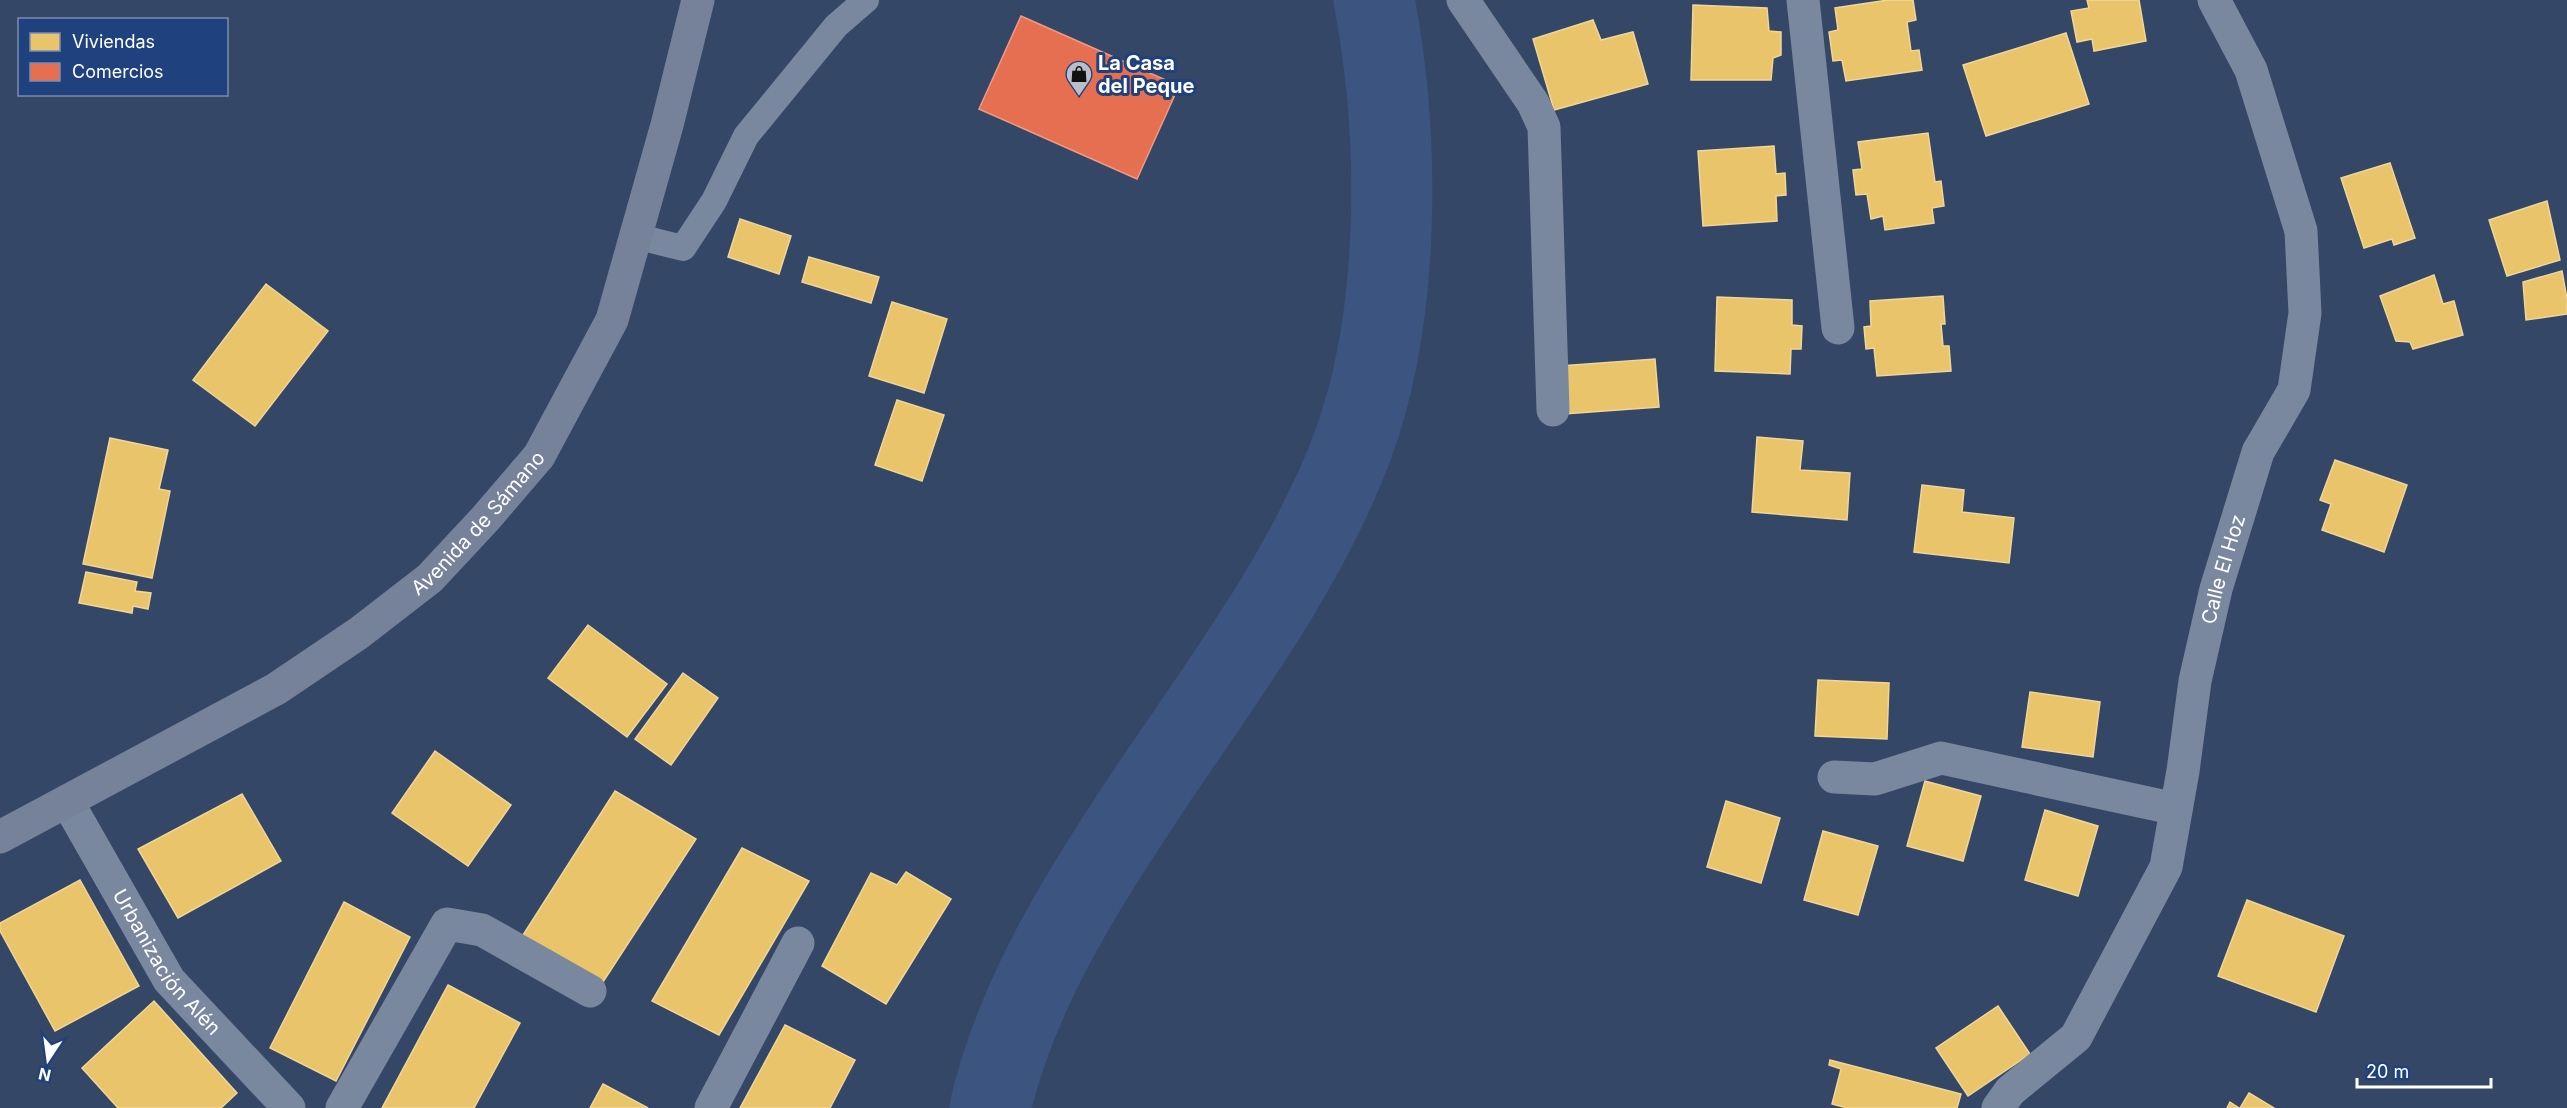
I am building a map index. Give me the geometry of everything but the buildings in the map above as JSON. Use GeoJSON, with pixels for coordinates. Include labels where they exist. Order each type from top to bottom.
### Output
{"type":"FeatureCollection","features":[{"type":"Feature","properties":{"kind":"street","name":"Avenida de Sámano"},"geometry":{"type":"LineString","coordinates":[[0,837],[276,689],[359,633],[430,578],[539,456],[612,320],[667,125],[698,0]]}},
{"type":"Feature","properties":{"kind":"street"},"geometry":{"type":"LineString","coordinates":[[1463,0],[1533,103],[1544,127],[1553,410]]}},
{"type":"Feature","properties":{"kind":"street"},"geometry":{"type":"LineString","coordinates":[[1803,0],[1838,328]]}},
{"type":"Feature","properties":{"kind":"street","name":"Calle El Hoz"},"geometry":{"type":"LineString","coordinates":[[1998,1108],[2010,1091],[2076,1037],[2166,867],[2195,681],[2216,589],[2258,452],[2294,390],[2305,313],[2301,231],[2250,70],[2214,0]]}},
{"type":"Feature","properties":{"kind":"street"},"geometry":{"type":"LineString","coordinates":[[1834,777],[1875,779],[1941,758],[2176,809]]}},
{"type":"Feature","properties":{"kind":"street","name":"Urbanización Alén"},"geometry":{"type":"LineString","coordinates":[[67,801],[169,980],[289,1108]]}},
{"type":"Feature","properties":{"kind":"street"},"geometry":{"type":"LineString","coordinates":[[342,1108],[447,924],[482,930],[590,991]]}},
{"type":"Feature","properties":{"kind":"street"},"geometry":{"type":"LineString","coordinates":[[711,1108],[798,943]]}},
{"type":"Feature","properties":{"kind":"lane"},"geometry":{"type":"LineString","coordinates":[[635,236],[683,248],[714,201],[747,136],[836,26],[866,0]]}},
{"type":"Feature","properties":{"kind":"waterway"},"geometry":{"type":"LineString","coordinates":[[990,1108],[1002,1064],[1018,1021],[1057,939],[1103,860],[1236,662],[1289,578],[1313,535],[1353,445],[1369,394],[1380,339],[1388,282],[1391,224],[1388,108],[1383,53],[1374,0]]}},
{"type":"Feature","properties":{"kind":"place","name":"La Casa del Peque"},"geometry":{"type":"Point","coordinates":[1079,97]}}]}
